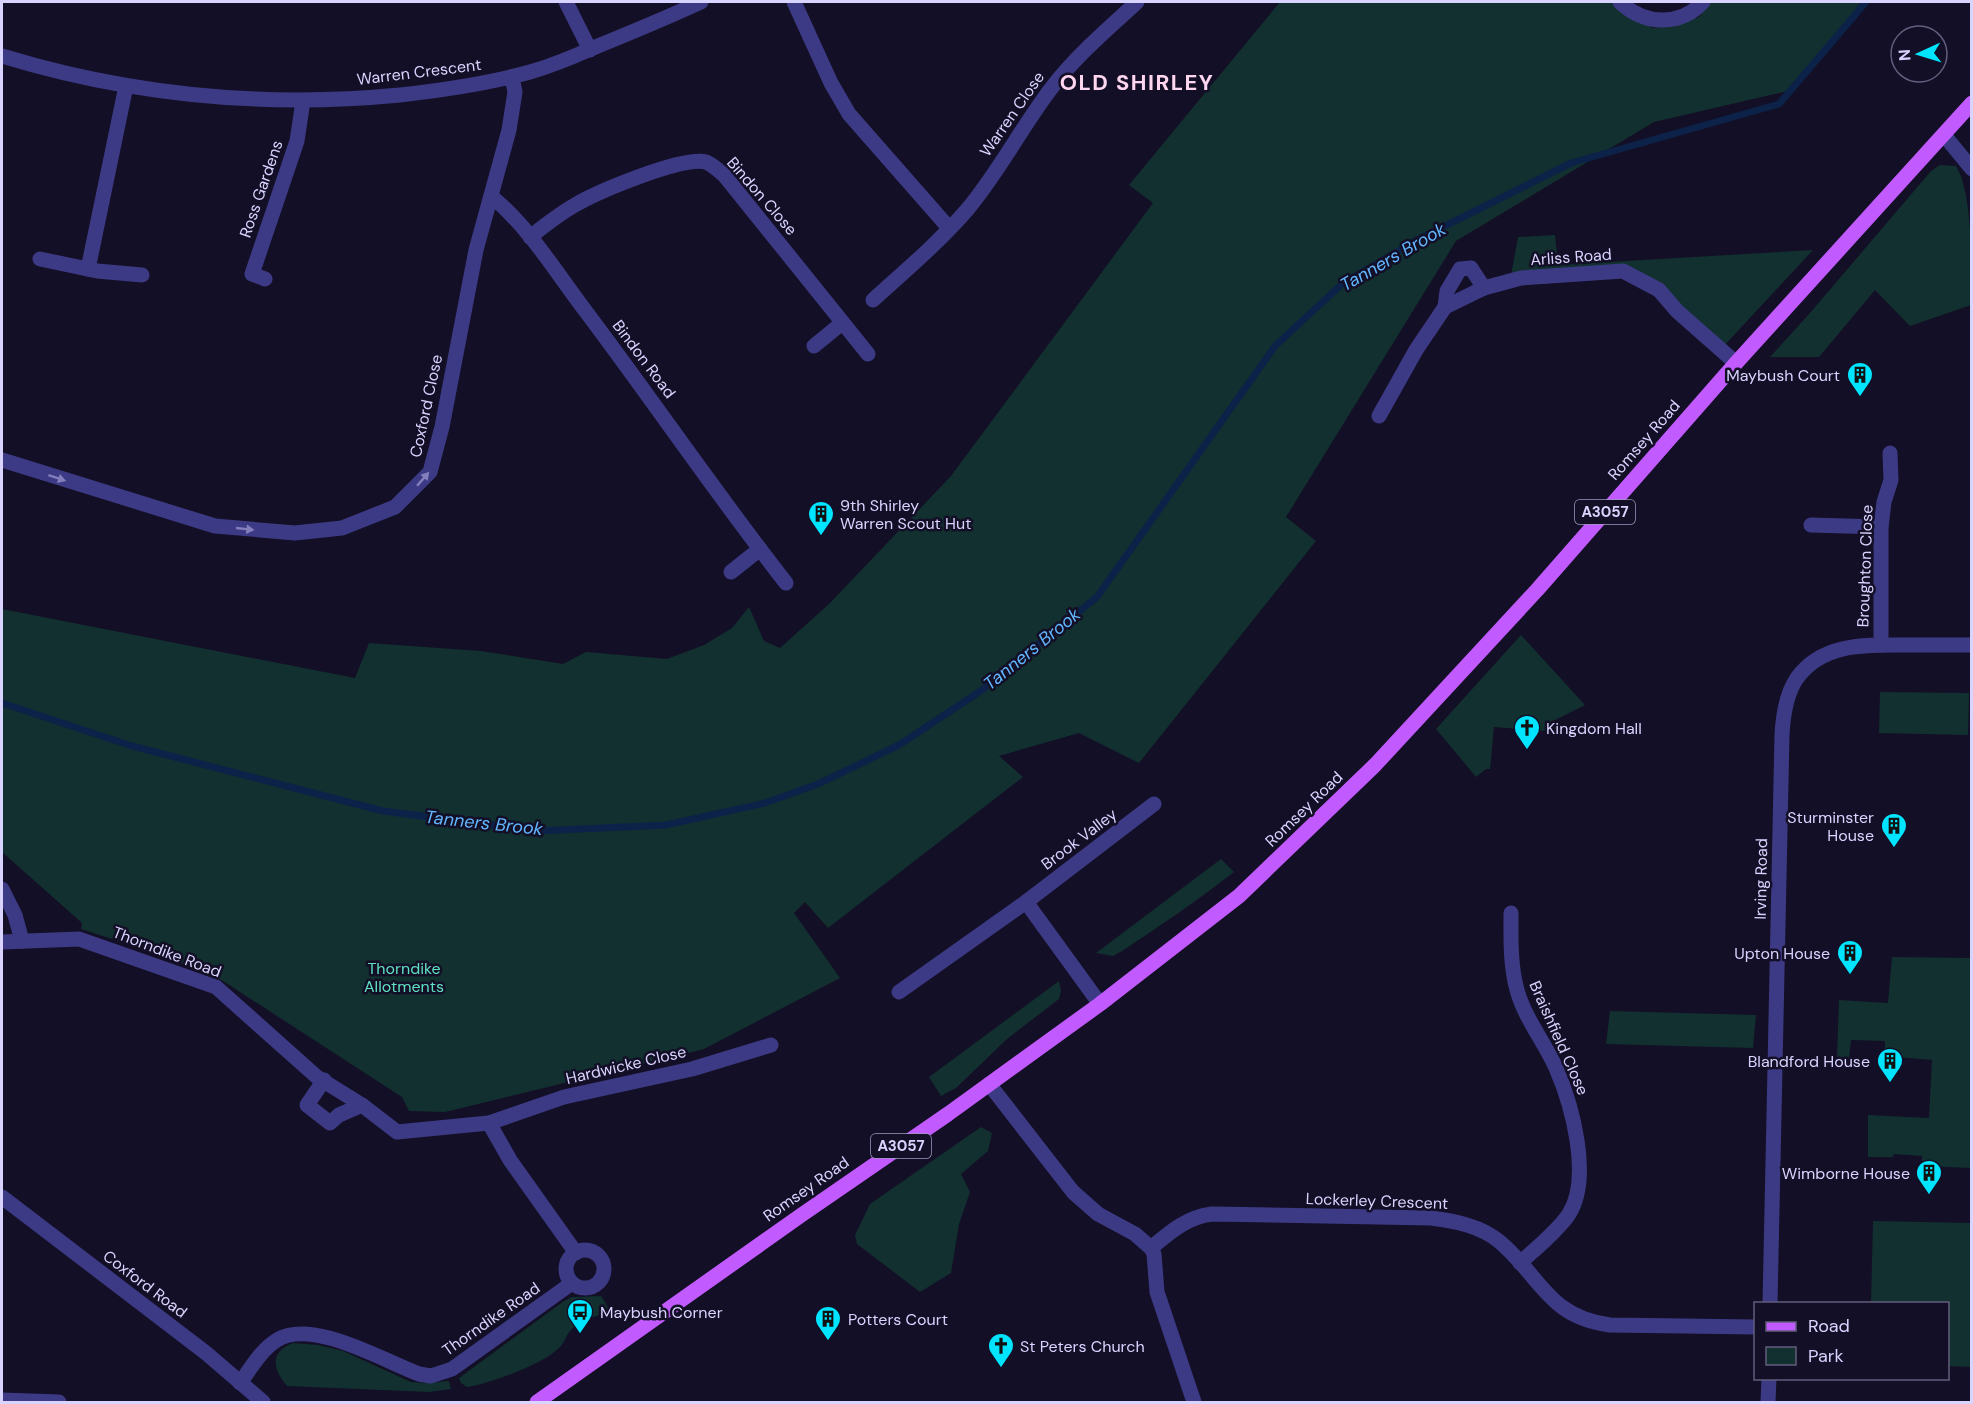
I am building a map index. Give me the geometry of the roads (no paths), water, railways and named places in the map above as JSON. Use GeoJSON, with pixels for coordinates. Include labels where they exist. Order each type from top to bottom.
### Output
{"type":"FeatureCollection","features":[{"type":"Feature","properties":{"kind":"main road","name":"Romsey Road"},"geometry":{"type":"LineString","coordinates":[[537,1402],[1100,1004],[1239,896],[1374,765],[1536,590],[1736,363],[1971,103]]}},
{"type":"Feature","properties":{"kind":"street"},"geometry":{"type":"LineString","coordinates":[[566,2],[590,50]]}},
{"type":"Feature","properties":{"kind":"street","name":"Warren Crescent"},"geometry":{"type":"LineString","coordinates":[[2,56],[80,77],[126,86],[234,99],[303,101],[428,92],[532,72],[590,50],[701,2]]}},
{"type":"Feature","properties":{"kind":"street"},"geometry":{"type":"LineString","coordinates":[[794,2],[831,83],[849,114],[949,228]]}},
{"type":"Feature","properties":{"kind":"street","name":"Warren Close"},"geometry":{"type":"LineString","coordinates":[[873,300],[949,228],[979,194],[1054,85],[1086,49],[1137,2]]}},
{"type":"Feature","properties":{"kind":"street"},"geometry":{"type":"LineString","coordinates":[[1620,2],[1645,18],[1657,21],[1677,19],[1694,11],[1703,2]]}},
{"type":"Feature","properties":{"kind":"street","name":"Coxford Close"},"geometry":{"type":"LineString","coordinates":[[2,460],[215,526],[295,533],[342,528],[395,507],[430,472],[442,427],[482,225],[492,196],[514,105],[515,92],[512,77]]}},
{"type":"Feature","properties":{"kind":"street"},"geometry":{"type":"LineString","coordinates":[[88,269],[126,86]]}},
{"type":"Feature","properties":{"kind":"street","name":"Ross Gardens"},"geometry":{"type":"LineString","coordinates":[[265,279],[252,274],[297,141],[303,101]]}},
{"type":"Feature","properties":{"kind":"street"},"geometry":{"type":"LineString","coordinates":[[1944,135],[1971,169]]}},
{"type":"Feature","properties":{"kind":"street","name":"Bindon Close"},"geometry":{"type":"LineString","coordinates":[[530,237],[564,211],[591,196],[680,164],[704,162],[714,166],[724,175],[868,354]]}},
{"type":"Feature","properties":{"kind":"street","name":"Bindon Road"},"geometry":{"type":"LineString","coordinates":[[492,196],[530,237],[786,583]]}},
{"type":"Feature","properties":{"kind":"street"},"geometry":{"type":"LineString","coordinates":[[39,259],[88,269],[142,275]]}},
{"type":"Feature","properties":{"kind":"street"},"geometry":{"type":"LineString","coordinates":[[1379,416],[1416,350],[1445,307],[1447,291],[1460,270],[1471,268],[1484,288]]}},
{"type":"Feature","properties":{"kind":"street","name":"Arliss Road"},"geometry":{"type":"LineString","coordinates":[[1445,307],[1484,288],[1521,278],[1623,271],[1659,290],[1677,311],[1736,363]]}},
{"type":"Feature","properties":{"kind":"street"},"geometry":{"type":"LineString","coordinates":[[814,346],[842,323]]}},
{"type":"Feature","properties":{"kind":"street","name":"Broughton Close"},"geometry":{"type":"LineString","coordinates":[[1881,645],[1881,527],[1884,502],[1891,480],[1890,453]]}},
{"type":"Feature","properties":{"kind":"street"},"geometry":{"type":"LineString","coordinates":[[1811,525],[1881,527]]}},
{"type":"Feature","properties":{"kind":"street"},"geometry":{"type":"LineString","coordinates":[[731,572],[760,549]]}},
{"type":"Feature","properties":{"kind":"street","name":"Irving Road"},"geometry":{"type":"LineString","coordinates":[[1770,1302],[1783,718],[1786,704],[1797,678],[1819,658],[1836,650],[1854,646],[1881,645],[1971,645]]}},
{"type":"Feature","properties":{"kind":"street","name":"Brook Valley"},"geometry":{"type":"LineString","coordinates":[[899,992],[1026,902],[1154,804]]}},
{"type":"Feature","properties":{"kind":"street"},"geometry":{"type":"LineString","coordinates":[[2,889],[15,915],[21,941]]}},
{"type":"Feature","properties":{"kind":"street"},"geometry":{"type":"LineString","coordinates":[[1026,902],[1100,1004]]}},
{"type":"Feature","properties":{"kind":"street","name":"Braishfield Close"},"geometry":{"type":"LineString","coordinates":[[1511,912],[1512,957],[1517,991],[1532,1028],[1556,1067],[1564,1089],[1576,1138],[1578,1161],[1578,1190],[1568,1216],[1520,1263]]}},
{"type":"Feature","properties":{"kind":"street","name":"Thorndike Road"},"geometry":{"type":"LineString","coordinates":[[2,942],[79,939],[216,987],[317,1077],[362,1105],[398,1132],[489,1123]]}},
{"type":"Feature","properties":{"kind":"street","name":"Hardwicke Close"},"geometry":{"type":"LineString","coordinates":[[489,1123],[564,1097],[692,1069],[771,1045]]}},
{"type":"Feature","properties":{"kind":"street"},"geometry":{"type":"LineString","coordinates":[[324,1080],[307,1105],[330,1123],[339,1115],[362,1105]]}},
{"type":"Feature","properties":{"kind":"street"},"geometry":{"type":"LineString","coordinates":[[989,1084],[1072,1192],[1098,1214],[1136,1234],[1151,1248],[1154,1254],[1157,1292],[1194,1402]]}},
{"type":"Feature","properties":{"kind":"street"},"geometry":{"type":"LineString","coordinates":[[489,1123],[510,1160],[576,1253]]}},
{"type":"Feature","properties":{"kind":"street","name":"Coxford Road"},"geometry":{"type":"LineString","coordinates":[[2,1197],[206,1353],[263,1402]]}},
{"type":"Feature","properties":{"kind":"street","name":"Lockerley Crescent"},"geometry":{"type":"LineString","coordinates":[[1151,1248],[1178,1226],[1201,1215],[1431,1218],[1450,1221],[1486,1233],[1500,1242],[1555,1303],[1593,1323],[1754,1327]]}},
{"type":"Feature","properties":{"kind":"street"},"geometry":{"type":"LineString","coordinates":[[587,1250],[601,1258],[604,1273],[594,1286],[582,1288],[572,1283],[567,1276],[566,1268],[569,1259],[576,1253],[587,1250]]}},
{"type":"Feature","properties":{"kind":"street","name":"Thorndike Road"},"geometry":{"type":"LineString","coordinates":[[240,1383],[268,1346],[279,1338],[291,1335],[323,1337],[345,1342],[418,1374],[431,1376],[443,1373],[465,1362],[572,1283]]}},
{"type":"Feature","properties":{"kind":"street"},"geometry":{"type":"LineString","coordinates":[[1768,1380],[1768,1402]]}},
{"type":"Feature","properties":{"kind":"street"},"geometry":{"type":"LineString","coordinates":[[2,1400],[59,1402]]}},
{"type":"Feature","properties":{"kind":"waterway","name":"Tanners Brook"},"geometry":{"type":"LineString","coordinates":[[2,703],[132,746],[383,811],[538,831],[666,825],[765,803],[818,784],[899,745],[982,690],[1097,597],[1275,346],[1341,285],[1415,241],[1571,163],[1779,104],[1866,2]]}},
{"type":"Feature","properties":{"kind":"place","name":"Maybush Court"},"geometry":{"type":"Point","coordinates":[1860,398]}},
{"type":"Feature","properties":{"kind":"place","name":"9th Shirley Warren Scout Hut"},"geometry":{"type":"Point","coordinates":[821,537]}},
{"type":"Feature","properties":{"kind":"place","name":"Kingdom Hall"},"geometry":{"type":"Point","coordinates":[1527,751]}},
{"type":"Feature","properties":{"kind":"place","name":"Sturminster House"},"geometry":{"type":"Point","coordinates":[1894,849]}},
{"type":"Feature","properties":{"kind":"place","name":"Upton House"},"geometry":{"type":"Point","coordinates":[1850,976]}},
{"type":"Feature","properties":{"kind":"place","name":"Blandford House"},"geometry":{"type":"Point","coordinates":[1890,1084]}},
{"type":"Feature","properties":{"kind":"place","name":"Wimborne House"},"geometry":{"type":"Point","coordinates":[1929,1196]}},
{"type":"Feature","properties":{"kind":"place","name":"Maybush Corner"},"geometry":{"type":"Point","coordinates":[580,1335]}},
{"type":"Feature","properties":{"kind":"place","name":"Potters Court"},"geometry":{"type":"Point","coordinates":[828,1342]}},
{"type":"Feature","properties":{"kind":"place","name":"St Peters Church"},"geometry":{"type":"Point","coordinates":[1001,1369]}},
{"type":"Feature","properties":{"kind":"district","name":"OLD SHIRLEY"},"geometry":{"type":"Point","coordinates":[1137,82]}},
{"type":"Feature","properties":{"kind":"park label","name":"Thorndike Allotments"},"geometry":{"type":"Point","coordinates":[404,977]}}]}
